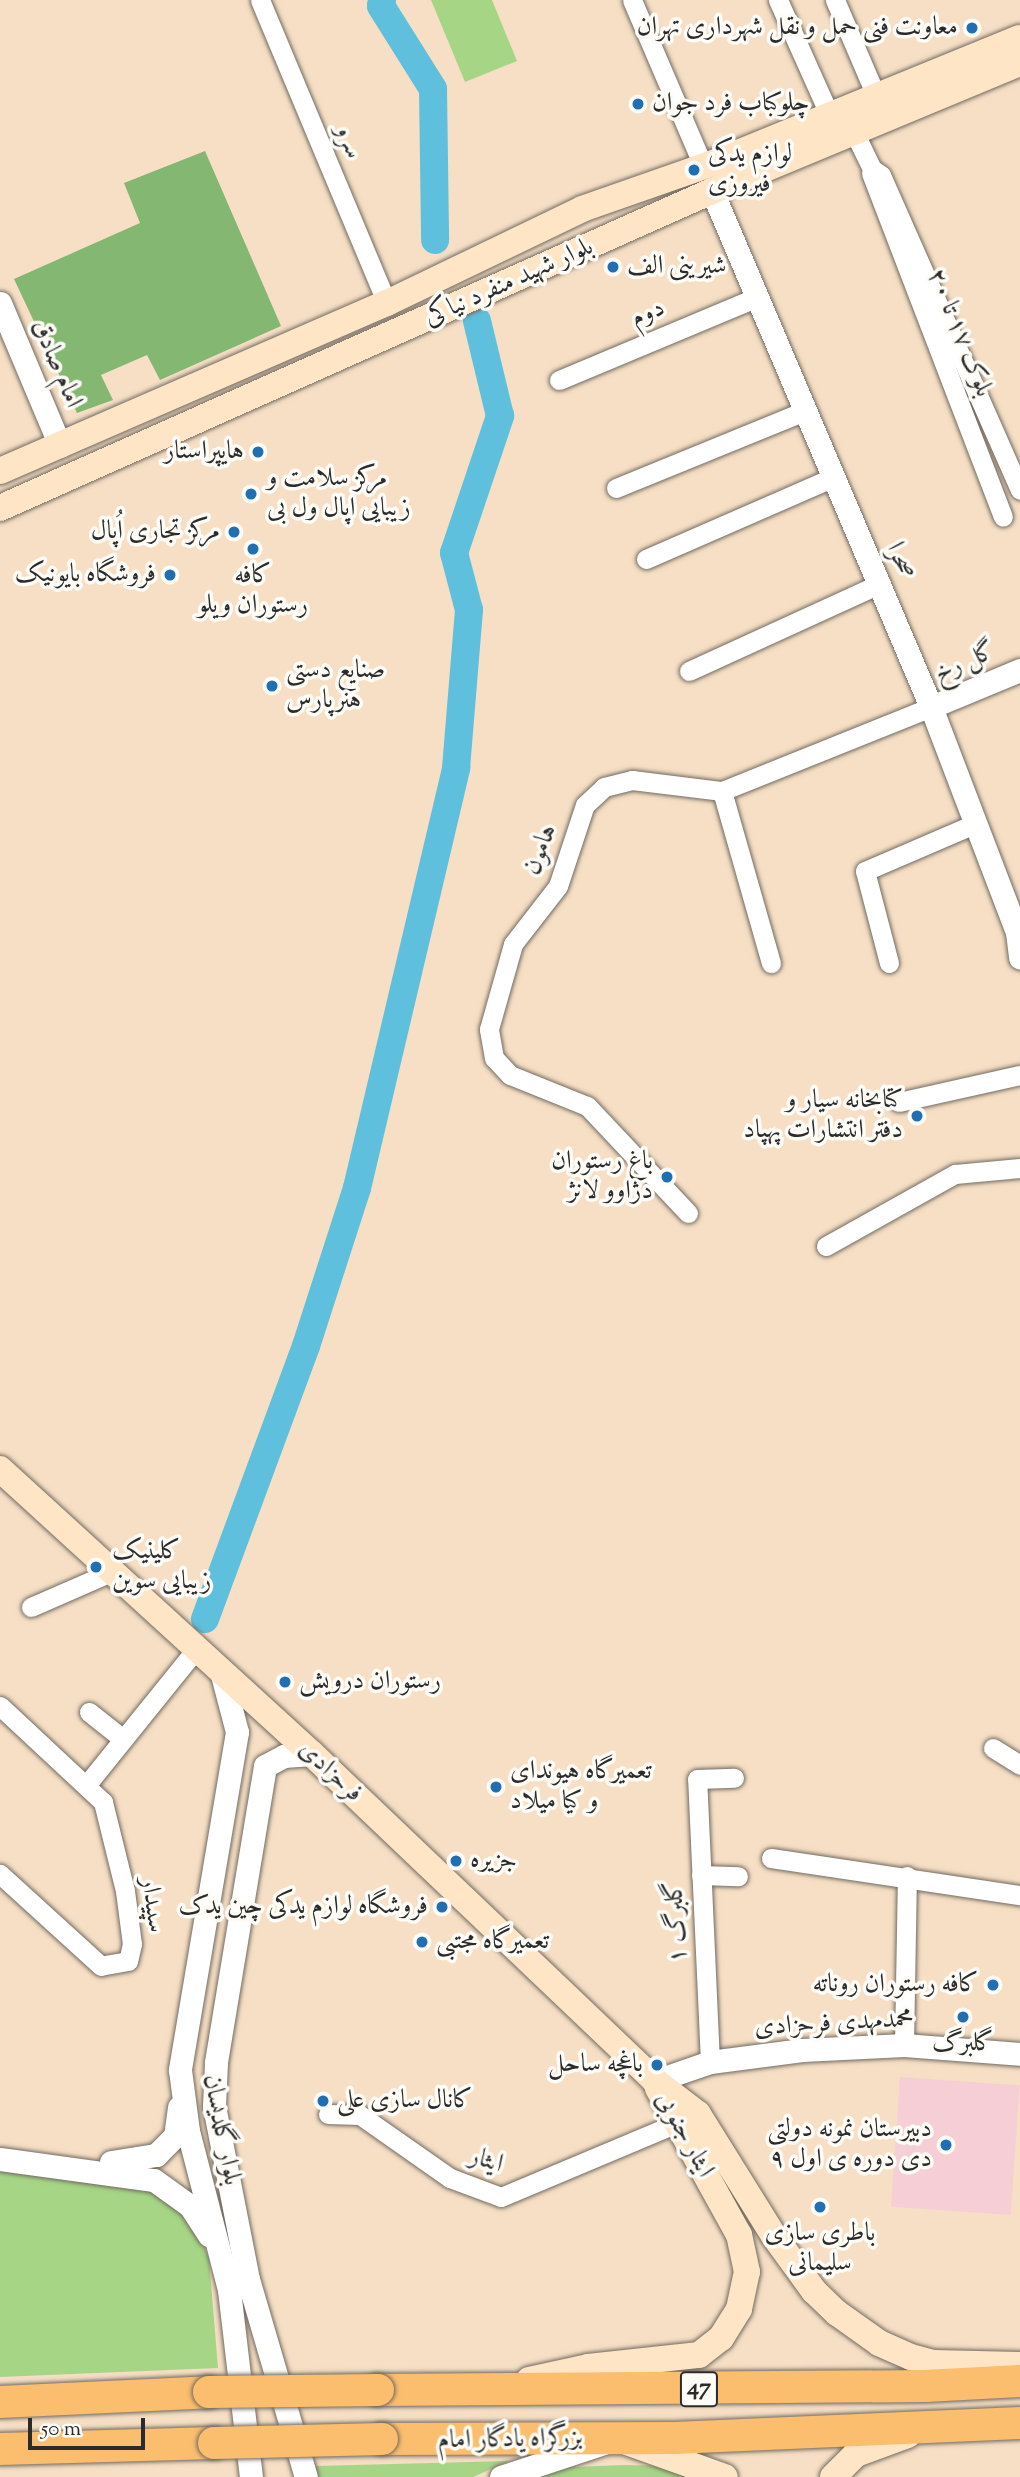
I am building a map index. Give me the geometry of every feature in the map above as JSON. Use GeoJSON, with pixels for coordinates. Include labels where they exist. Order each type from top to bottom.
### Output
{"type":"FeatureCollection","features":[{"type":"Feature","properties":{"kind":"highway","name":"بزرگراه یادگار امام"},"geometry":{"type":"LineString","coordinates":[[0,2402],[209,2392],[925,2386],[1020,2381]]}},
{"type":"Feature","properties":{"kind":"highway"},"geometry":{"type":"LineString","coordinates":[[0,2394],[42,2399]]}},
{"type":"Feature","properties":{"kind":"highway","name":"بزرگراه یادگار امام"},"geometry":{"type":"LineString","coordinates":[[0,2449],[382,2439],[616,2438],[930,2429],[1020,2423]]}},
{"type":"Feature","properties":{"kind":"main road"},"geometry":{"type":"LineString","coordinates":[[708,165],[736,144],[824,103],[1020,23]]}},
{"type":"Feature","properties":{"kind":"main road","name":"بلوار شهید منفرد نیاکی"},"geometry":{"type":"LineString","coordinates":[[0,471],[387,303],[582,209],[708,165],[1020,38]]}},
{"type":"Feature","properties":{"kind":"main road","name":"بلوار شهید منفرد نیاکی"},"geometry":{"type":"LineString","coordinates":[[0,508],[466,303],[712,191],[1020,64]]}},
{"type":"Feature","properties":{"kind":"main road"},"geometry":{"type":"LineString","coordinates":[[449,273],[439,286],[442,300],[466,303]]}},
{"type":"Feature","properties":{"kind":"main road","name":"فرحزادی"},"geometry":{"type":"LineString","coordinates":[[0,1469],[312,1754],[654,2081]]}},
{"type":"Feature","properties":{"kind":"main road","name":"ایثار جنوبی"},"geometry":{"type":"LineString","coordinates":[[483,2390],[589,2367],[686,2358],[710,2349],[730,2326],[745,2292],[745,2252],[729,2216],[675,2124],[654,2081]]}},
{"type":"Feature","properties":{"kind":"main road","name":"ایثار جنوبی"},"geometry":{"type":"LineString","coordinates":[[654,2081],[698,2114],[814,2291],[860,2332],[895,2351],[934,2363],[1020,2365]]}},
{"type":"Feature","properties":{"kind":"main road"},"geometry":{"type":"LineString","coordinates":[[833,2477],[856,2454],[930,2429]]}},
{"type":"Feature","properties":{"kind":"main road"},"geometry":{"type":"LineString","coordinates":[[616,2438],[725,2477]]}},
{"type":"Feature","properties":{"kind":"street","name":"سرو"},"geometry":{"type":"LineString","coordinates":[[260,0],[387,303]]}},
{"type":"Feature","properties":{"kind":"street"},"geometry":{"type":"LineString","coordinates":[[632,0],[708,165]]}},
{"type":"Feature","properties":{"kind":"street"},"geometry":{"type":"LineString","coordinates":[[778,0],[824,103]]}},
{"type":"Feature","properties":{"kind":"street"},"geometry":{"type":"LineString","coordinates":[[835,0],[872,84]]}},
{"type":"Feature","properties":{"kind":"street"},"geometry":{"type":"LineString","coordinates":[[855,134],[872,169],[881,175],[1020,490]]}},
{"type":"Feature","properties":{"kind":"street","name":"بلوک ۱۷ تا ۲۰"},"geometry":{"type":"LineString","coordinates":[[872,169],[869,178],[1003,517]]}},
{"type":"Feature","properties":{"kind":"street","name":"صحرا"},"geometry":{"type":"LineString","coordinates":[[712,191],[931,707],[1017,933],[1020,958]]}},
{"type":"Feature","properties":{"kind":"street","name":"دوم"},"geometry":{"type":"LineString","coordinates":[[559,380],[757,297]]}},
{"type":"Feature","properties":{"kind":"street","name":"امام صادق"},"geometry":{"type":"LineString","coordinates":[[1,311],[60,446]]}},
{"type":"Feature","properties":{"kind":"street"},"geometry":{"type":"LineString","coordinates":[[617,488],[806,411]]}},
{"type":"Feature","properties":{"kind":"street"},"geometry":{"type":"LineString","coordinates":[[646,559],[834,477]]}},
{"type":"Feature","properties":{"kind":"street"},"geometry":{"type":"LineString","coordinates":[[689,671],[879,584]]}},
{"type":"Feature","properties":{"kind":"street","name":"گل رخ"},"geometry":{"type":"LineString","coordinates":[[931,707],[1020,670]]}},
{"type":"Feature","properties":{"kind":"street","name":"هامون"},"geometry":{"type":"LineString","coordinates":[[688,1213],[587,1106],[510,1075],[494,1058],[489,1029],[513,944],[558,887],[585,805],[604,788],[632,780],[722,791],[931,707]]}},
{"type":"Feature","properties":{"kind":"street"},"geometry":{"type":"LineString","coordinates":[[722,791],[771,963]]}},
{"type":"Feature","properties":{"kind":"street"},"geometry":{"type":"LineString","coordinates":[[889,963],[865,871],[974,824]]}},
{"type":"Feature","properties":{"kind":"street"},"geometry":{"type":"LineString","coordinates":[[899,1102],[1020,1075]]}},
{"type":"Feature","properties":{"kind":"street"},"geometry":{"type":"LineString","coordinates":[[826,1246],[956,1174],[1020,1168]]}},
{"type":"Feature","properties":{"kind":"street"},"geometry":{"type":"LineString","coordinates":[[31,1607],[111,1572]]}},
{"type":"Feature","properties":{"kind":"street"},"geometry":{"type":"LineString","coordinates":[[0,1706],[88,1783],[196,1649]]}},
{"type":"Feature","properties":{"kind":"street","name":"بلوار گلدیسان"},"geometry":{"type":"LineString","coordinates":[[221,1671],[236,1732],[182,2047],[181,2080],[188,2131],[219,2249],[235,2328],[251,2477]]}},
{"type":"Feature","properties":{"kind":"street"},"geometry":{"type":"LineString","coordinates":[[89,1712],[123,1739]]}},
{"type":"Feature","properties":{"kind":"street"},"geometry":{"type":"LineString","coordinates":[[993,1748],[1020,1765]]}},
{"type":"Feature","properties":{"kind":"street"},"geometry":{"type":"LineString","coordinates":[[232,1760],[253,1753],[265,1766],[284,1756],[312,1754]]}},
{"type":"Feature","properties":{"kind":"street","name":"بلوار گلدیسان"},"geometry":{"type":"LineString","coordinates":[[265,1766],[220,2035],[215,2106],[248,2279],[306,2477]]}},
{"type":"Feature","properties":{"kind":"street","name":"گلبرگ ۱"},"geometry":{"type":"LineString","coordinates":[[710,2062],[697,1779],[734,1778]]}},
{"type":"Feature","properties":{"kind":"street","name":"سپیدار"},"geometry":{"type":"LineString","coordinates":[[0,1874],[101,1966],[128,1961],[132,1944],[110,1819],[88,1783]]}},
{"type":"Feature","properties":{"kind":"street"},"geometry":{"type":"LineString","coordinates":[[771,1857],[1020,1895]]}},
{"type":"Feature","properties":{"kind":"street"},"geometry":{"type":"LineString","coordinates":[[701,1875],[738,1876]]}},
{"type":"Feature","properties":{"kind":"street"},"geometry":{"type":"LineString","coordinates":[[904,2045],[907,1876]]}},
{"type":"Feature","properties":{"kind":"street","name":"محمدمهدی فرحزادی"},"geometry":{"type":"LineString","coordinates":[[654,2081],[710,2062],[802,2050],[904,2045],[1020,2053]]}},
{"type":"Feature","properties":{"kind":"street"},"geometry":{"type":"LineString","coordinates":[[0,2148],[86,2161],[126,2162],[156,2155],[175,2136],[181,2080]]}},
{"type":"Feature","properties":{"kind":"street","name":"ایثار"},"geometry":{"type":"LineString","coordinates":[[328,2114],[360,2115],[450,2178],[501,2197],[675,2124]]}},
{"type":"Feature","properties":{"kind":"street"},"geometry":{"type":"LineString","coordinates":[[0,2159],[154,2180],[190,2207],[219,2249]]}},
{"type":"Feature","properties":{"kind":"street"},"geometry":{"type":"LineString","coordinates":[[501,2477],[579,2455],[616,2438]]}},
{"type":"Feature","properties":{"kind":"shaded area","name":"دبیرستان نمونه دولتی ۹ دی دوره ی اول"},"geometry":{"type":"Polygon","coordinates":[[[900,2077],[1020,2085],[1011,2215],[891,2207],[900,2077]]]}},
{"type":"Feature","properties":{"kind":"green space"},"geometry":{"type":"Polygon","coordinates":[[[431,0],[492,0],[517,61],[465,82],[431,0]]]}},
{"type":"Feature","properties":{"kind":"green space"},"geometry":{"type":"Polygon","coordinates":[[[205,151],[281,326],[160,380],[147,355],[101,375],[113,400],[77,413],[14,279],[140,223],[124,183],[205,151]]]}},
{"type":"Feature","properties":{"kind":"green space"},"geometry":{"type":"Polygon","coordinates":[[[0,2166],[140,2185],[168,2197],[198,2232],[209,2259],[218,2368],[0,2377],[0,2166]]]}},
{"type":"Feature","properties":{"kind":"green space"},"geometry":{"type":"Polygon","coordinates":[[[509,2461],[473,2477],[319,2477],[315,2466],[509,2461]]]}},
{"type":"Feature","properties":{"kind":"green space"},"geometry":{"type":"Polygon","coordinates":[[[672,2466],[710,2477],[517,2477],[549,2468],[672,2466]]]}},
{"type":"Feature","properties":{"kind":"waterway"},"geometry":{"type":"LineString","coordinates":[[382,0],[381,6],[433,89],[435,240]]}},
{"type":"Feature","properties":{"kind":"waterway"},"geometry":{"type":"LineString","coordinates":[[205,1619],[306,1346],[357,1188],[456,768],[469,610],[454,553],[500,416],[477,321]]}},
{"type":"Feature","properties":{"kind":"place","name":"معاونت فنی حمل و نقل شهرداری تهران"},"geometry":{"type":"Point","coordinates":[972,28]}},
{"type":"Feature","properties":{"kind":"place","name":"چلوکباب فرد جوان"},"geometry":{"type":"Point","coordinates":[638,104]}},
{"type":"Feature","properties":{"kind":"place","name":"لوازم یدکى فیروزى"},"geometry":{"type":"Point","coordinates":[694,170]}},
{"type":"Feature","properties":{"kind":"place","name":"شیرینی الف"},"geometry":{"type":"Point","coordinates":[613,267]}},
{"type":"Feature","properties":{"kind":"place","name":"هایپراستار"},"geometry":{"type":"Point","coordinates":[258,452]}},
{"type":"Feature","properties":{"kind":"place","name":"مرکز سلامت و زیبایی اپال ول بی"},"geometry":{"type":"Point","coordinates":[251,494]}},
{"type":"Feature","properties":{"kind":"place","name":"مرکز تجاری اُپال"},"geometry":{"type":"Point","coordinates":[234,532]}},
{"type":"Feature","properties":{"kind":"place","name":"کافه رستوران ویلو"},"geometry":{"type":"Point","coordinates":[253,549]}},
{"type":"Feature","properties":{"kind":"place","name":"فروشگاه بایونیک"},"geometry":{"type":"Point","coordinates":[170,575]}},
{"type":"Feature","properties":{"kind":"place","name":"صنایع دستی هنرپارس"},"geometry":{"type":"Point","coordinates":[272,686]}},
{"type":"Feature","properties":{"kind":"place","name":"کتابخانه سیار و دفتر انتشارات پهپاد"},"geometry":{"type":"Point","coordinates":[917,1116]}},
{"type":"Feature","properties":{"kind":"place","name":"باغ رستوران دژاوو لانژ"},"geometry":{"type":"Point","coordinates":[667,1177]}},
{"type":"Feature","properties":{"kind":"place","name":"کلینیک زیبایی سوین"},"geometry":{"type":"Point","coordinates":[96,1567]}},
{"type":"Feature","properties":{"kind":"place","name":"رستوران درویش"},"geometry":{"type":"Point","coordinates":[285,1682]}},
{"type":"Feature","properties":{"kind":"place","name":"تعمیرگاه هیوندای و کیا میلاد"},"geometry":{"type":"Point","coordinates":[496,1787]}},
{"type":"Feature","properties":{"kind":"place","name":"جزیره"},"geometry":{"type":"Point","coordinates":[456,1861]}},
{"type":"Feature","properties":{"kind":"place","name":"فروشگاه لوازم یدکی چین یدک"},"geometry":{"type":"Point","coordinates":[442,1907]}},
{"type":"Feature","properties":{"kind":"place","name":"تعمیرگاه مجتبی"},"geometry":{"type":"Point","coordinates":[422,1942]}},
{"type":"Feature","properties":{"kind":"place","name":"کافه رستوران روناته"},"geometry":{"type":"Point","coordinates":[993,1985]}},
{"type":"Feature","properties":{"kind":"place","name":"گلبرگ"},"geometry":{"type":"Point","coordinates":[963,2017]}},
{"type":"Feature","properties":{"kind":"place","name":"باغچه ساحل"},"geometry":{"type":"Point","coordinates":[657,2065]}},
{"type":"Feature","properties":{"kind":"place","name":"کانال سازی علی"},"geometry":{"type":"Point","coordinates":[323,2101]}},
{"type":"Feature","properties":{"kind":"place","name":"دبیرستان نمونه دولتی ۹ دی دوره ی اول"},"geometry":{"type":"Point","coordinates":[946,2145]}},
{"type":"Feature","properties":{"kind":"place","name":"باطری سازی سلیمانی"},"geometry":{"type":"Point","coordinates":[820,2207]}}]}
